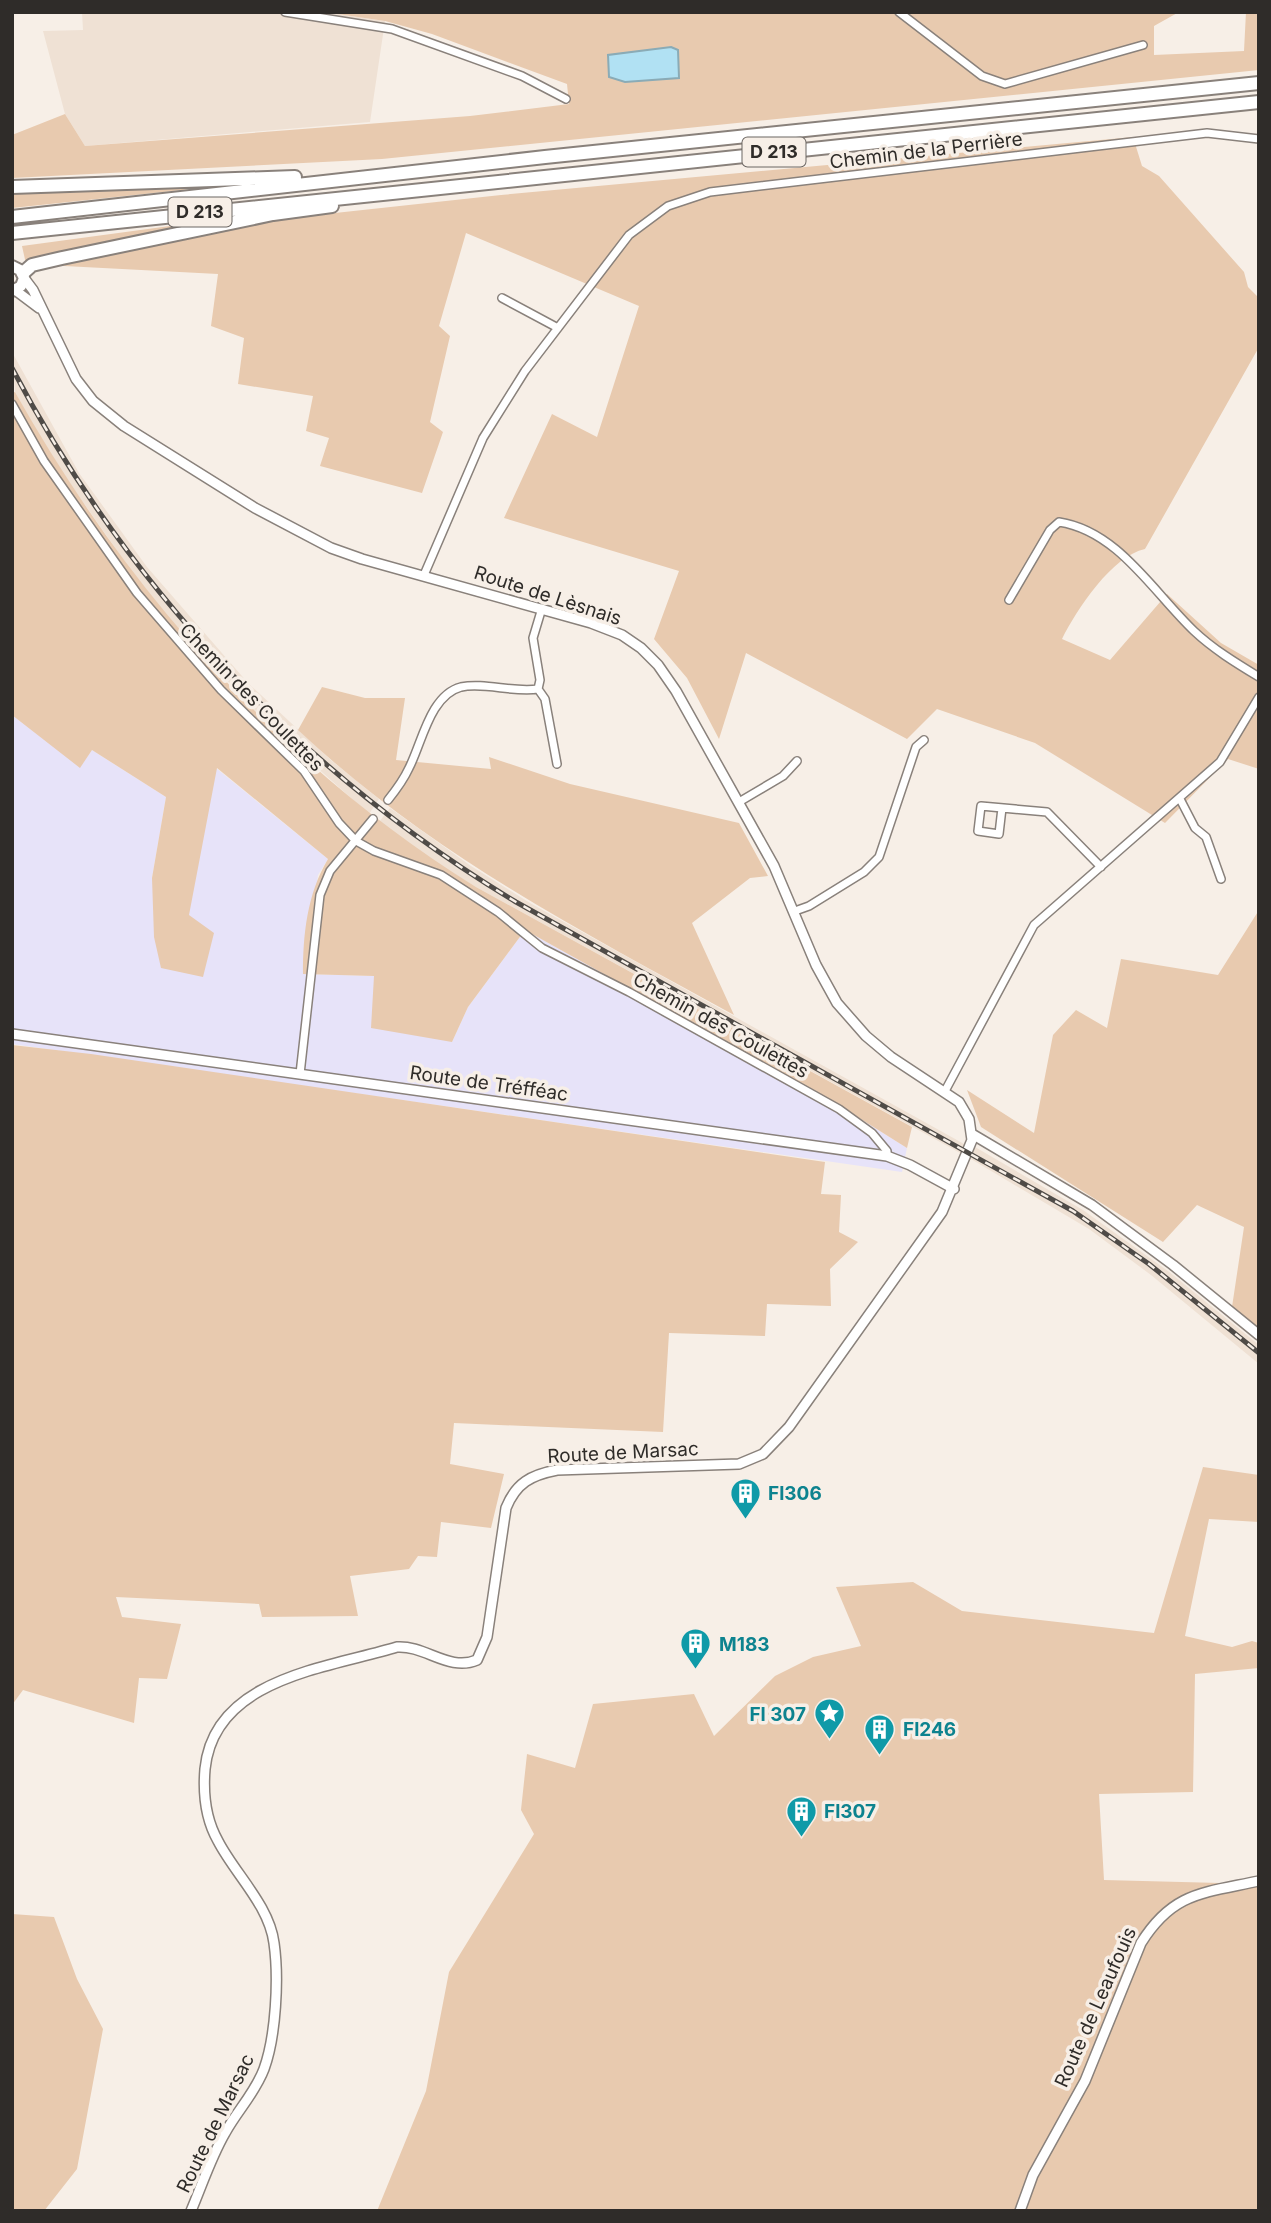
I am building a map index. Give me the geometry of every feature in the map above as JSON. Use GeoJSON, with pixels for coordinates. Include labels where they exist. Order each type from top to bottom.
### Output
{"type":"FeatureCollection","features":[{"type":"Feature","properties":{"kind":"highway","name":"D 213"},"geometry":{"type":"LineString","coordinates":[[12,217],[321,181],[1259,83]]}},
{"type":"Feature","properties":{"kind":"highway","name":"D 213"},"geometry":{"type":"LineString","coordinates":[[12,233],[1259,102]]}},
{"type":"Feature","properties":{"kind":"highway"},"geometry":{"type":"LineString","coordinates":[[12,187],[289,177],[321,181]]}},
{"type":"Feature","properties":{"kind":"highway"},"geometry":{"type":"LineString","coordinates":[[20,272],[32,265],[62,258],[272,214],[368,201],[388,192]]}},
{"type":"Feature","properties":{"kind":"main road"},"geometry":{"type":"LineString","coordinates":[[14,290],[21,286],[20,272]]}},
{"type":"Feature","properties":{"kind":"street"},"geometry":{"type":"LineString","coordinates":[[285,12],[392,29],[522,76],[566,99]]}},
{"type":"Feature","properties":{"kind":"street"},"geometry":{"type":"LineString","coordinates":[[900,12],[982,76],[1005,84],[1143,45]]}},
{"type":"Feature","properties":{"kind":"street","name":"Chemin de la Perrière"},"geometry":{"type":"LineString","coordinates":[[424,575],[483,438],[525,371],[629,236],[668,206],[710,192],[1207,133],[1259,139]]}},
{"type":"Feature","properties":{"kind":"street","name":"Route de Lèsnais"},"geometry":{"type":"LineString","coordinates":[[20,272],[29,282],[76,379],[93,401],[124,426],[255,508],[331,548],[542,608],[622,635],[658,665],[707,741],[795,911],[816,965],[837,1003],[866,1036],[891,1057],[945,1091],[967,1113],[972,1135]]}},
{"type":"Feature","properties":{"kind":"street","name":"Route de Lèsnais"},"geometry":{"type":"LineString","coordinates":[[14,290],[35,303],[46,318]]}},
{"type":"Feature","properties":{"kind":"street"},"geometry":{"type":"LineString","coordinates":[[502,298],[558,328]]}},
{"type":"Feature","properties":{"kind":"street","name":"Chemin des Coulettes"},"geometry":{"type":"LineString","coordinates":[[12,404],[44,461],[137,593],[221,690],[304,771],[339,823],[356,841],[374,851],[441,875],[498,912],[542,948],[664,1011],[839,1110],[872,1133],[887,1151],[887,1156]]}},
{"type":"Feature","properties":{"kind":"street"},"geometry":{"type":"LineString","coordinates":[[1009,600],[1050,530],[1059,522],[1073,524],[1112,544],[1196,633],[1259,677]]}},
{"type":"Feature","properties":{"kind":"street"},"geometry":{"type":"LineString","coordinates":[[542,608],[533,638],[540,680],[538,689],[548,710],[557,764]]}},
{"type":"Feature","properties":{"kind":"street"},"geometry":{"type":"LineString","coordinates":[[388,800],[408,771],[429,721],[450,691],[464,686],[523,691],[538,689]]}},
{"type":"Feature","properties":{"kind":"street"},"geometry":{"type":"LineString","coordinates":[[945,1091],[1034,925],[1220,762],[1259,697]]}},
{"type":"Feature","properties":{"kind":"street"},"geometry":{"type":"LineString","coordinates":[[795,911],[809,906],[864,872],[879,857],[916,747],[924,740]]}},
{"type":"Feature","properties":{"kind":"street"},"geometry":{"type":"LineString","coordinates":[[739,802],[783,776],[797,761]]}},
{"type":"Feature","properties":{"kind":"street"},"geometry":{"type":"LineString","coordinates":[[1180,799],[1195,828],[1206,838],[1221,880]]}},
{"type":"Feature","properties":{"kind":"street"},"geometry":{"type":"LineString","coordinates":[[1002,808],[999,834],[978,831],[981,806],[1047,812],[1101,867]]}},
{"type":"Feature","properties":{"kind":"street"},"geometry":{"type":"LineString","coordinates":[[300,1074],[320,895],[330,871],[373,820]]}},
{"type":"Feature","properties":{"kind":"street","name":"Route de Tréfféac"},"geometry":{"type":"LineString","coordinates":[[12,1034],[887,1156],[911,1165],[954,1189]]}},
{"type":"Feature","properties":{"kind":"street"},"geometry":{"type":"LineString","coordinates":[[954,1189],[972,1135],[979,1136],[1092,1205],[1173,1265],[1259,1335]]}},
{"type":"Feature","properties":{"kind":"street","name":"Route de Marsac"},"geometry":{"type":"LineString","coordinates":[[191,2211],[224,2134],[263,2071],[273,2015],[275,1958],[271,1927],[216,1838],[205,1793],[208,1750],[229,1713],[258,1691],[275,1683],[397,1647],[417,1649],[454,1663],[467,1664],[477,1660],[487,1637],[506,1508],[512,1494],[530,1477],[557,1470],[739,1464],[763,1454],[797,1416],[930,1229],[954,1189]]}},
{"type":"Feature","properties":{"kind":"street","name":"Route de Leaufouis"},"geometry":{"type":"LineString","coordinates":[[1020,2211],[1033,2175],[1084,2081],[1140,1943],[1153,1922],[1167,1908],[1200,1894],[1259,1881]]}},
{"type":"Feature","properties":{"kind":"shaded area"},"geometry":{"type":"Polygon","coordinates":[[[82,12],[324,12],[385,21],[370,122],[85,146],[65,114],[43,31],[83,30],[82,12]]]}},
{"type":"Feature","properties":{"kind":"shaded area"},"geometry":{"type":"Polygon","coordinates":[[[324,12],[1179,12],[1154,26],[1154,55],[1244,51],[1246,12],[1259,12],[1259,70],[382,159],[12,178],[12,135],[65,114],[85,146],[470,116],[569,104],[567,84],[432,34],[385,21],[324,12]]]}},
{"type":"Feature","properties":{"kind":"shaded area"},"geometry":{"type":"Polygon","coordinates":[[[1133,137],[1142,166],[1159,176],[1244,272],[1248,287],[1259,298],[1259,347],[1145,549],[1120,562],[1108,573],[1086,599],[1062,639],[1110,660],[1167,594],[1221,643],[1259,665],[1259,769],[1228,759],[1165,823],[1035,743],[937,709],[907,739],[746,653],[719,739],[687,678],[654,639],[679,571],[504,518],[552,414],[597,437],[639,306],[466,233],[439,326],[450,336],[430,422],[443,432],[422,493],[320,466],[329,438],[306,431],[313,396],[238,384],[244,338],[211,326],[218,274],[26,264],[22,246],[170,226],[229,229],[289,218],[501,195],[1133,137]]]}},
{"type":"Feature","properties":{"kind":"shaded area"},"geometry":{"type":"Polygon","coordinates":[[[200,184],[201,188],[12,208],[12,192],[200,184]]]}},
{"type":"Feature","properties":{"kind":"shaded area"},"geometry":{"type":"Polygon","coordinates":[[[12,352],[79,473],[147,567],[248,683],[332,761],[379,799],[369,814],[269,725],[173,623],[130,569],[50,455],[15,392],[12,352]]]}},
{"type":"Feature","properties":{"kind":"shaded area"},"geometry":{"type":"Polygon","coordinates":[[[15,392],[59,465],[158,604],[214,669],[274,730],[338,787],[405,839],[476,887],[912,1127],[907,1148],[832,1101],[525,930],[468,1007],[452,1042],[371,1028],[374,976],[303,974],[304,944],[311,900],[328,859],[217,768],[189,915],[214,933],[203,977],[161,968],[154,937],[152,878],[166,797],[92,750],[80,768],[12,715],[12,393],[15,392]]]}},
{"type":"Feature","properties":{"kind":"shaded area"},"geometry":{"type":"Polygon","coordinates":[[[322,687],[365,698],[405,698],[396,760],[491,769],[489,757],[570,784],[739,823],[768,876],[750,878],[692,923],[734,1015],[562,920],[507,886],[399,814],[348,774],[298,730],[322,687]]]}},
{"type":"Feature","properties":{"kind":"shaded area"},"geometry":{"type":"Polygon","coordinates":[[[12,715],[80,767],[92,750],[166,797],[152,878],[188,915],[216,768],[328,859],[318,875],[304,974],[374,976],[452,1042],[468,1007],[525,930],[832,1101],[907,1148],[902,1172],[12,1044],[12,715]]]}},
{"type":"Feature","properties":{"kind":"shaded area"},"geometry":{"type":"Polygon","coordinates":[[[390,808],[471,866],[530,903],[966,1145],[962,1154],[476,887],[420,853],[379,822],[390,808]]]}},
{"type":"Feature","properties":{"kind":"shaded area"},"geometry":{"type":"Polygon","coordinates":[[[1259,910],[1259,1328],[1232,1307],[1244,1227],[1197,1205],[1163,1242],[981,1127],[967,1090],[1034,1133],[1053,1035],[1076,1010],[1107,1028],[1121,959],[1218,975],[1259,910]]]}},
{"type":"Feature","properties":{"kind":"shaded area"},"geometry":{"type":"Polygon","coordinates":[[[12,1045],[91,1054],[825,1162],[821,1194],[841,1195],[839,1232],[858,1242],[830,1269],[831,1306],[767,1304],[765,1336],[669,1333],[663,1432],[454,1423],[450,1464],[504,1474],[491,1528],[441,1522],[437,1557],[418,1556],[409,1569],[350,1576],[358,1616],[262,1617],[259,1604],[116,1597],[122,1617],[181,1624],[167,1679],[139,1678],[134,1723],[23,1690],[12,1705],[12,1045]]]}},
{"type":"Feature","properties":{"kind":"shaded area"},"geometry":{"type":"Polygon","coordinates":[[[975,1147],[1083,1210],[1168,1271],[1259,1345],[1259,1364],[1151,1275],[1089,1229],[971,1159],[975,1147]]]}},
{"type":"Feature","properties":{"kind":"shaded area"},"geometry":{"type":"Polygon","coordinates":[[[1203,1467],[1259,1475],[1259,1522],[1209,1519],[1185,1636],[1232,1647],[1252,1641],[1259,1643],[1259,1668],[1195,1674],[1193,1792],[1099,1794],[1104,1880],[1259,1884],[1259,2211],[377,2211],[426,2091],[449,1972],[534,1834],[521,1810],[527,1754],[575,1768],[593,1704],[694,1694],[714,1736],[775,1676],[813,1657],[861,1646],[836,1587],[913,1582],[962,1611],[1154,1633],[1203,1467]]]}},
{"type":"Feature","properties":{"kind":"shaded area"},"geometry":{"type":"Polygon","coordinates":[[[12,1914],[54,1917],[77,1979],[103,2029],[77,2169],[44,2211],[12,2211],[12,1914]]]}},
{"type":"Feature","properties":{"kind":"water"},"geometry":{"type":"Polygon","coordinates":[[[671,47],[678,50],[679,78],[625,82],[609,77],[608,55],[671,47]]]}},
{"type":"Feature","properties":{"kind":"railway"},"geometry":{"type":"LineString","coordinates":[[12,368],[58,449],[110,527],[166,600],[227,670],[293,735],[363,795],[438,851],[516,902],[1073,1211],[1149,1264],[1259,1353]]}},
{"type":"Feature","properties":{"kind":"place","name":"Fl306"},"geometry":{"type":"Point","coordinates":[745,1520]}},
{"type":"Feature","properties":{"kind":"place","name":"M183"},"geometry":{"type":"Point","coordinates":[696,1671]}},
{"type":"Feature","properties":{"kind":"place","name":"Fl 307"},"geometry":{"type":"Point","coordinates":[829,1741]}},
{"type":"Feature","properties":{"kind":"place","name":"Fl246"},"geometry":{"type":"Point","coordinates":[880,1756]}},
{"type":"Feature","properties":{"kind":"place","name":"Fl307"},"geometry":{"type":"Point","coordinates":[801,1838]}}]}
